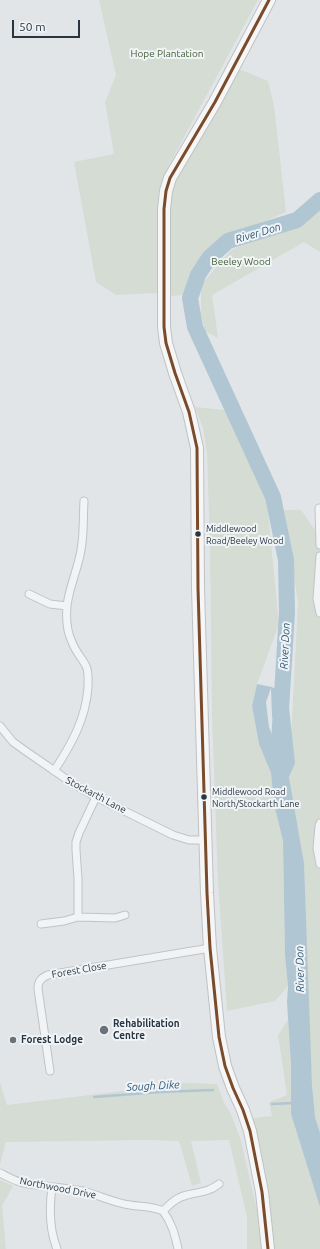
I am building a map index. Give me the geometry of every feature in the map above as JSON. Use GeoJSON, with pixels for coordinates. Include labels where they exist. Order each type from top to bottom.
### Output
{"type":"FeatureCollection","features":[{"type":"Feature","properties":{"kind":"main road"},"geometry":{"type":"LineString","coordinates":[[268,0],[215,102],[170,178],[166,191],[164,209],[164,327],[166,343],[189,412],[197,448],[198,588],[210,948],[219,1037],[225,1066],[243,1110],[250,1132],[262,1192],[268,1249]]}},
{"type":"Feature","properties":{"kind":"street"},"geometry":{"type":"LineString","coordinates":[[54,771],[68,749],[81,722],[87,693],[88,678],[86,667],[70,638],[67,619],[67,606],[83,538],[84,501]]}},
{"type":"Feature","properties":{"kind":"street"},"geometry":{"type":"LineString","coordinates":[[319,508],[320,545]]}},
{"type":"Feature","properties":{"kind":"street"},"geometry":{"type":"LineString","coordinates":[[320,556],[317,599],[320,613]]}},
{"type":"Feature","properties":{"kind":"street"},"geometry":{"type":"LineString","coordinates":[[29,594],[50,604],[67,606]]}},
{"type":"Feature","properties":{"kind":"street","name":"Stockarth Lane"},"geometry":{"type":"LineString","coordinates":[[0,726],[13,742],[72,783],[96,797],[173,835],[189,840],[206,840]]}},
{"type":"Feature","properties":{"kind":"street"},"geometry":{"type":"LineString","coordinates":[[78,917],[76,842],[96,797]]}},
{"type":"Feature","properties":{"kind":"street"},"geometry":{"type":"LineString","coordinates":[[320,823],[317,848],[320,864]]}},
{"type":"Feature","properties":{"kind":"street"},"geometry":{"type":"LineString","coordinates":[[40,924],[64,921],[78,917],[115,918],[125,915]]}},
{"type":"Feature","properties":{"kind":"street","name":"Forest Close"},"geometry":{"type":"LineString","coordinates":[[50,1071],[38,989],[38,984],[43,977],[210,948]]}},
{"type":"Feature","properties":{"kind":"street","name":"Northwood Drive"},"geometry":{"type":"LineString","coordinates":[[0,1173],[19,1181],[94,1193],[124,1204],[154,1207],[163,1211]]}},
{"type":"Feature","properties":{"kind":"street"},"geometry":{"type":"LineString","coordinates":[[178,1249],[174,1230],[163,1211],[176,1199],[186,1195],[208,1191],[219,1184]]}},
{"type":"Feature","properties":{"kind":"street"},"geometry":{"type":"LineString","coordinates":[[52,1187],[50,1216],[51,1229],[57,1249]]}},
{"type":"Feature","properties":{"kind":"green space","name":"Hope Plantation"},"geometry":{"type":"Polygon","coordinates":[[[99,0],[258,0],[169,165],[158,194],[157,293],[116,295],[96,282],[74,162],[114,154],[105,102],[116,75],[99,0]]]}},
{"type":"Feature","properties":{"kind":"green space"},"geometry":{"type":"Polygon","coordinates":[[[239,69],[268,81],[274,105],[286,212],[220,240],[206,252],[190,274],[183,295],[169,296],[170,198],[176,181],[239,69]]]}},
{"type":"Feature","properties":{"kind":"green space","name":"Beeley Wood"},"geometry":{"type":"Polygon","coordinates":[[[320,202],[320,252],[304,242],[212,295],[218,338],[205,331],[201,314],[201,285],[231,250],[276,232],[320,202]]]}},
{"type":"Feature","properties":{"kind":"green space"},"geometry":{"type":"Polygon","coordinates":[[[195,407],[225,410],[267,502],[279,624],[257,684],[252,706],[259,744],[271,773],[274,804],[283,841],[285,956],[288,986],[275,1001],[227,1011],[218,881],[212,715],[210,545],[207,453],[203,428],[195,407]]]}},
{"type":"Feature","properties":{"kind":"green space"},"geometry":{"type":"Polygon","coordinates":[[[284,510],[301,510],[320,537],[320,1134],[315,1117],[312,1085],[306,969],[304,863],[289,777],[298,603],[284,510]]]}},
{"type":"Feature","properties":{"kind":"green space"},"geometry":{"type":"Polygon","coordinates":[[[288,1020],[291,1065],[291,1114],[320,1207],[320,1249],[273,1249],[249,1116],[255,1118],[272,1116],[269,1102],[287,1095],[278,1035],[288,1020]]]}},
{"type":"Feature","properties":{"kind":"green space"},"geometry":{"type":"Polygon","coordinates":[[[163,1082],[217,1084],[241,1141],[257,1210],[262,1249],[247,1249],[247,1217],[229,1140],[191,1141],[201,1183],[192,1186],[179,1141],[6,1142],[0,1164],[0,1083],[7,1105],[139,1089],[163,1082]]]}},
{"type":"Feature","properties":{"kind":"green space"},"geometry":{"type":"Polygon","coordinates":[[[0,1180],[13,1186],[2,1206],[6,1249],[0,1249],[0,1180]]]}},
{"type":"Feature","properties":{"kind":"water"},"geometry":{"type":"Polygon","coordinates":[[[257,684],[272,687],[288,698],[295,763],[289,777],[304,863],[312,1085],[315,1117],[320,1133],[320,1207],[291,1114],[291,1065],[287,1002],[288,986],[285,956],[283,841],[274,804],[271,773],[259,744],[252,706],[257,684]],[[271,688],[266,702],[269,727],[278,750],[279,736],[272,716],[271,688]]]}},
{"type":"Feature","properties":{"kind":"waterway","name":"River Don"},"geometry":{"type":"LineString","coordinates":[[280,770],[278,758],[287,613],[286,560],[273,497],[195,327],[190,298],[198,275],[209,258],[228,241],[297,220],[320,200]]}},
{"type":"Feature","properties":{"kind":"waterway","name":"Sough Dike"},"geometry":{"type":"LineString","coordinates":[[94,1097],[213,1090]]}},
{"type":"Feature","properties":{"kind":"waterway","name":"Sough Dike"},"geometry":{"type":"LineString","coordinates":[[272,1104],[294,1103]]}},
{"type":"Feature","properties":{"kind":"transit line"},"geometry":{"type":"LineString","coordinates":[[268,1249],[262,1192],[250,1131],[225,1066],[219,1037],[210,948],[198,588],[197,448],[189,412],[166,343],[164,327],[164,209],[166,191],[170,178],[215,102],[269,0]]}},
{"type":"Feature","properties":{"kind":"place","name":"Middlewood Road/Beeley Wood"},"geometry":{"type":"Point","coordinates":[198,534]}},
{"type":"Feature","properties":{"kind":"place","name":"Middlewood Road North/Stockarth Lane"},"geometry":{"type":"Point","coordinates":[204,797]}},
{"type":"Feature","properties":{"kind":"place","name":"Rehabilitation Centre"},"geometry":{"type":"Point","coordinates":[104,1030]}},
{"type":"Feature","properties":{"kind":"place","name":"Forest Lodge"},"geometry":{"type":"Point","coordinates":[13,1040]}}]}
